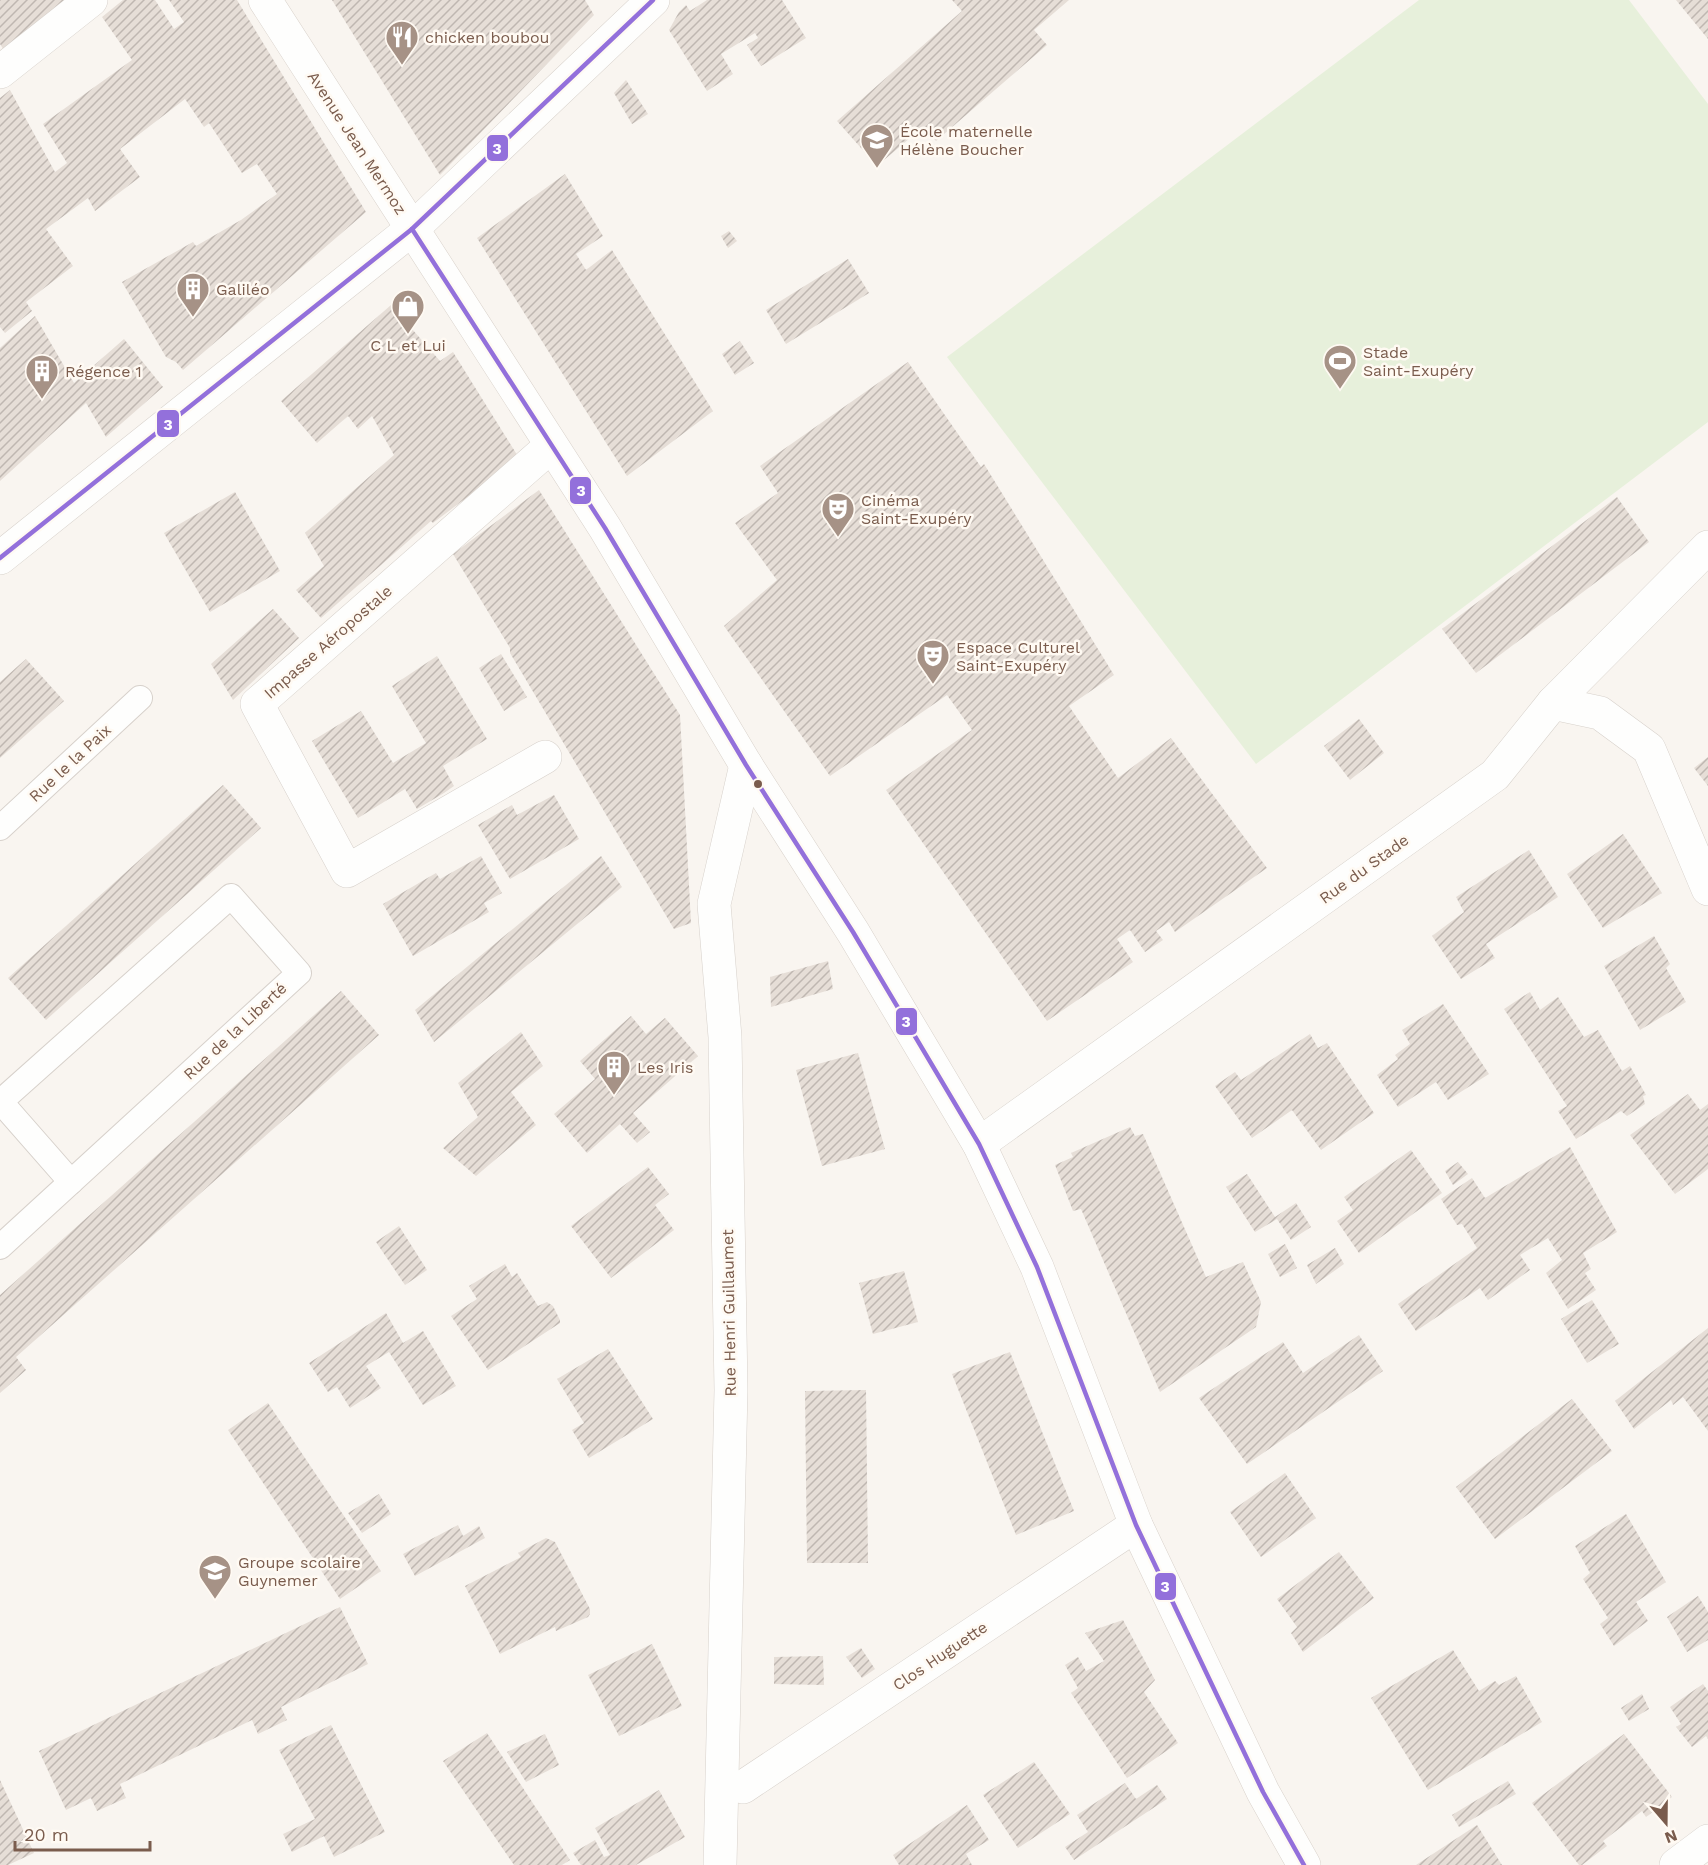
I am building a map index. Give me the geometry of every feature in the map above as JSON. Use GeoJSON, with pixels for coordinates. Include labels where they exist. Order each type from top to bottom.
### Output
{"type":"FeatureCollection","features":[{"type":"Feature","properties":{"kind":"street"},"geometry":{"type":"LineString","coordinates":[[0,70],[90,0]]}},
{"type":"Feature","properties":{"kind":"street","name":"Avenue Jean Mermoz"},"geometry":{"type":"LineString","coordinates":[[265,0],[605,528],[746,765],[848,924],[979,1144],[1037,1267],[1136,1525],[1263,1792],[1304,1865]]}},
{"type":"Feature","properties":{"kind":"street"},"geometry":{"type":"LineString","coordinates":[[0,558],[412,229],[635,7]]}},
{"type":"Feature","properties":{"kind":"street","name":"Impasse Aéropostale"},"geometry":{"type":"LineString","coordinates":[[545,757],[346,871],[257,705],[551,446]]}},
{"type":"Feature","properties":{"kind":"street","name":"Rue du Stade"},"geometry":{"type":"LineString","coordinates":[[979,1144],[1012,1123],[1495,775],[1553,704],[1708,547]]}},
{"type":"Feature","properties":{"kind":"street"},"geometry":{"type":"LineString","coordinates":[[1553,704],[1600,713],[1649,749],[1708,889]]}},
{"type":"Feature","properties":{"kind":"street","name":"Rue Henri Guillaumet"},"geometry":{"type":"LineString","coordinates":[[720,1865],[731,1390],[725,1037],[714,904],[746,765]]}},
{"type":"Feature","properties":{"kind":"street","name":"Clos Huguette"},"geometry":{"type":"LineString","coordinates":[[743,1787],[1136,1525]]}},
{"type":"Feature","properties":{"kind":"street"},"geometry":{"type":"LineString","coordinates":[[1676,1865],[1708,1841]]}},
{"type":"Feature","properties":{"kind":"lane","name":"Rue le la Paix"},"geometry":{"type":"LineString","coordinates":[[0,828],[140,698]]}},
{"type":"Feature","properties":{"kind":"lane","name":"Rue de la Liberté"},"geometry":{"type":"LineString","coordinates":[[0,1102],[231,896],[299,973],[0,1247]]}},
{"type":"Feature","properties":{"kind":"lane"},"geometry":{"type":"LineString","coordinates":[[0,1102],[71,1182]]}},
{"type":"Feature","properties":{"kind":"green space","name":"Stade Saint-Exupéry"},"geometry":{"type":"Polygon","coordinates":[[[1419,0],[1629,0],[1708,104],[1708,422],[1256,764],[947,357],[1419,0]]]}},
{"type":"Feature","properties":{"kind":"building"},"geometry":{"type":"Polygon","coordinates":[[[0,0],[69,0],[5,52],[0,44],[0,0]]]}},
{"type":"Feature","properties":{"kind":"building"},"geometry":{"type":"Polygon","coordinates":[[[123,0],[155,0],[174,29],[184,22],[169,0],[237,0],[366,212],[183,370],[176,362],[166,357],[122,282],[193,242],[196,246],[241,220],[277,194],[257,164],[242,173],[209,123],[204,127],[185,99],[120,149],[140,177],[95,211],[88,198],[46,229],[73,266],[26,302],[32,311],[5,333],[0,327],[0,98],[10,90],[55,172],[67,163],[43,124],[132,60],[102,17],[123,0]]]}},
{"type":"Feature","properties":{"kind":"building"},"geometry":{"type":"Polygon","coordinates":[[[332,0],[585,0],[594,15],[440,175],[332,0]]]}},
{"type":"Feature","properties":{"kind":"building"},"geometry":{"type":"Polygon","coordinates":[[[707,0],[782,0],[806,38],[761,66],[747,45],[758,38],[755,33],[721,54],[733,74],[707,91],[669,30],[679,12],[686,5],[690,11],[707,0]]]}},
{"type":"Feature","properties":{"kind":"building"},"geometry":{"type":"Polygon","coordinates":[[[952,0],[1069,0],[1034,30],[1047,45],[936,141],[923,127],[877,166],[837,121],[962,11],[952,0]]]}},
{"type":"Feature","properties":{"kind":"building"},"geometry":{"type":"Polygon","coordinates":[[[1676,0],[1708,0],[1708,39],[1676,0]]]}},
{"type":"Feature","properties":{"kind":"building"},"geometry":{"type":"Polygon","coordinates":[[[626,80],[648,114],[632,124],[614,93],[626,80]]]}},
{"type":"Feature","properties":{"kind":"building"},"geometry":{"type":"Polygon","coordinates":[[[565,174],[603,236],[576,254],[586,270],[612,250],[713,411],[627,476],[477,238],[565,174]]]}},
{"type":"Feature","properties":{"kind":"building"},"geometry":{"type":"Polygon","coordinates":[[[729,231],[737,241],[728,248],[721,236],[729,231]]]}},
{"type":"Feature","properties":{"kind":"building"},"geometry":{"type":"Polygon","coordinates":[[[848,259],[869,293],[786,344],[766,310],[848,259]]]}},
{"type":"Feature","properties":{"kind":"building"},"geometry":{"type":"Polygon","coordinates":[[[391,305],[440,361],[453,352],[519,458],[433,523],[431,521],[321,618],[296,590],[324,566],[305,533],[394,455],[372,416],[358,429],[348,416],[317,443],[281,401],[391,305]]]}},
{"type":"Feature","properties":{"kind":"building","name":"Régence 1"},"geometry":{"type":"Polygon","coordinates":[[[35,316],[74,383],[124,339],[163,387],[106,437],[86,403],[0,481],[0,348],[35,316]]]}},
{"type":"Feature","properties":{"kind":"building"},"geometry":{"type":"Polygon","coordinates":[[[740,341],[754,363],[735,375],[722,354],[740,341]]]}},
{"type":"Feature","properties":{"kind":"building","name":"Espace Culturel Saint-Exupéry"},"geometry":{"type":"Polygon","coordinates":[[[908,362],[981,467],[984,464],[1114,675],[1069,706],[1118,778],[1171,738],[1267,868],[1175,932],[1169,922],[1156,931],[1163,940],[1145,952],[1130,930],[1117,939],[1133,962],[1047,1021],[886,790],[972,730],[947,695],[830,776],[724,626],[777,580],[735,523],[778,493],[760,466],[908,362]]]}},
{"type":"Feature","properties":{"kind":"building"},"geometry":{"type":"Polygon","coordinates":[[[539,490],[680,715],[691,923],[674,929],[453,554],[539,490]]]}},
{"type":"Feature","properties":{"kind":"building"},"geometry":{"type":"Polygon","coordinates":[[[235,492],[280,571],[210,612],[164,533],[235,492]]]}},
{"type":"Feature","properties":{"kind":"building"},"geometry":{"type":"Polygon","coordinates":[[[1617,497],[1649,542],[1476,673],[1442,629],[1617,497]]]}},
{"type":"Feature","properties":{"kind":"building"},"geometry":{"type":"Polygon","coordinates":[[[273,609],[299,638],[233,700],[211,664],[273,609]]]}},
{"type":"Feature","properties":{"kind":"building"},"geometry":{"type":"Polygon","coordinates":[[[501,654],[527,697],[504,711],[479,668],[501,654]]]}},
{"type":"Feature","properties":{"kind":"building"},"geometry":{"type":"Polygon","coordinates":[[[437,656],[487,739],[443,766],[454,786],[444,793],[417,809],[405,789],[358,818],[312,741],[361,711],[393,763],[426,743],[392,686],[437,656]]]}},
{"type":"Feature","properties":{"kind":"building"},"geometry":{"type":"Polygon","coordinates":[[[26,659],[64,701],[0,758],[0,682],[26,659]]]}},
{"type":"Feature","properties":{"kind":"building"},"geometry":{"type":"Polygon","coordinates":[[[1359,719],[1384,753],[1350,780],[1324,746],[1359,719]]]}},
{"type":"Feature","properties":{"kind":"building"},"geometry":{"type":"Polygon","coordinates":[[[1708,757],[1708,786],[1694,768],[1708,757]]]}},
{"type":"Feature","properties":{"kind":"building"},"geometry":{"type":"Polygon","coordinates":[[[223,785],[261,828],[46,1020],[8,978],[223,785]]]}},
{"type":"Feature","properties":{"kind":"building"},"geometry":{"type":"Polygon","coordinates":[[[554,795],[579,839],[510,879],[478,825],[512,805],[517,815],[554,795]]]}},
{"type":"Feature","properties":{"kind":"building"},"geometry":{"type":"Polygon","coordinates":[[[1623,834],[1662,893],[1603,928],[1567,874],[1623,834]]]}},
{"type":"Feature","properties":{"kind":"building"},"geometry":{"type":"Polygon","coordinates":[[[1529,850],[1558,897],[1486,944],[1495,958],[1461,979],[1432,936],[1464,912],[1456,897],[1529,850]]]}},
{"type":"Feature","properties":{"kind":"building"},"geometry":{"type":"Polygon","coordinates":[[[481,856],[502,893],[484,903],[489,912],[413,956],[383,904],[436,873],[440,879],[481,856]]]}},
{"type":"Feature","properties":{"kind":"building"},"geometry":{"type":"Polygon","coordinates":[[[601,856],[622,887],[434,1042],[415,1010],[601,856]]]}},
{"type":"Feature","properties":{"kind":"building"},"geometry":{"type":"Polygon","coordinates":[[[1654,936],[1670,964],[1666,968],[1686,1002],[1640,1030],[1604,966],[1654,936]]]}},
{"type":"Feature","properties":{"kind":"building"},"geometry":{"type":"Polygon","coordinates":[[[828,961],[833,989],[771,1007],[770,977],[828,961]]]}},
{"type":"Feature","properties":{"kind":"building"},"geometry":{"type":"Polygon","coordinates":[[[341,991],[379,1035],[16,1357],[26,1370],[0,1393],[0,1295],[341,991]]]}},
{"type":"Feature","properties":{"kind":"building"},"geometry":{"type":"Polygon","coordinates":[[[1530,992],[1540,1010],[1558,997],[1584,1037],[1598,1030],[1622,1071],[1630,1066],[1646,1095],[1643,1096],[1645,1104],[1627,1116],[1621,1111],[1576,1139],[1558,1111],[1567,1106],[1504,1009],[1530,992]]]}},
{"type":"Feature","properties":{"kind":"building"},"geometry":{"type":"Polygon","coordinates":[[[1443,1004],[1489,1074],[1448,1100],[1436,1082],[1398,1107],[1377,1075],[1398,1059],[1395,1055],[1410,1044],[1402,1030],[1443,1004]]]}},
{"type":"Feature","properties":{"kind":"building","name":"Les Iris"},"geometry":{"type":"Polygon","coordinates":[[[631,1016],[646,1034],[665,1018],[698,1056],[633,1113],[650,1132],[637,1143],[620,1124],[587,1153],[554,1114],[595,1079],[580,1061],[631,1016]]]}},
{"type":"Feature","properties":{"kind":"building"},"geometry":{"type":"Polygon","coordinates":[[[521,1032],[543,1066],[511,1092],[536,1125],[476,1176],[443,1148],[478,1117],[458,1083],[521,1032]]]}},
{"type":"Feature","properties":{"kind":"building"},"geometry":{"type":"Polygon","coordinates":[[[1310,1034],[1318,1048],[1327,1043],[1374,1113],[1321,1150],[1292,1110],[1252,1138],[1215,1086],[1235,1072],[1241,1080],[1310,1034]]]}},
{"type":"Feature","properties":{"kind":"building"},"geometry":{"type":"Polygon","coordinates":[[[858,1053],[885,1149],[822,1166],[796,1070],[858,1053]]]}},
{"type":"Feature","properties":{"kind":"building"},"geometry":{"type":"Polygon","coordinates":[[[1688,1094],[1700,1110],[1708,1104],[1708,1169],[1675,1194],[1630,1135],[1688,1094]]]}},
{"type":"Feature","properties":{"kind":"building"},"geometry":{"type":"Polygon","coordinates":[[[1130,1127],[1135,1136],[1143,1134],[1206,1277],[1243,1262],[1261,1302],[1256,1327],[1160,1392],[1081,1209],[1073,1211],[1055,1165],[1073,1157],[1071,1153],[1130,1127]]]}},
{"type":"Feature","properties":{"kind":"building"},"geometry":{"type":"Polygon","coordinates":[[[1570,1147],[1617,1232],[1583,1253],[1591,1269],[1585,1273],[1596,1290],[1568,1309],[1546,1273],[1562,1260],[1548,1238],[1520,1255],[1530,1270],[1488,1300],[1480,1288],[1416,1331],[1398,1304],[1477,1248],[1462,1224],[1457,1225],[1441,1199],[1472,1178],[1485,1198],[1570,1147]]]}},
{"type":"Feature","properties":{"kind":"building"},"geometry":{"type":"Polygon","coordinates":[[[1411,1150],[1442,1193],[1359,1253],[1337,1221],[1353,1210],[1344,1197],[1411,1150]]]}},
{"type":"Feature","properties":{"kind":"building"},"geometry":{"type":"Polygon","coordinates":[[[1458,1162],[1468,1174],[1453,1185],[1445,1171],[1458,1162]]]}},
{"type":"Feature","properties":{"kind":"building"},"geometry":{"type":"Polygon","coordinates":[[[648,1167],[669,1194],[655,1205],[674,1230],[611,1278],[571,1226],[648,1167]]]}},
{"type":"Feature","properties":{"kind":"building"},"geometry":{"type":"Polygon","coordinates":[[[1247,1174],[1275,1217],[1296,1203],[1311,1227],[1291,1240],[1277,1219],[1255,1232],[1226,1187],[1247,1174]]]}},
{"type":"Feature","properties":{"kind":"building"},"geometry":{"type":"Polygon","coordinates":[[[399,1226],[427,1270],[405,1285],[376,1242],[399,1226]]]}},
{"type":"Feature","properties":{"kind":"building"},"geometry":{"type":"Polygon","coordinates":[[[1285,1244],[1297,1268],[1280,1277],[1268,1254],[1285,1244]]]}},
{"type":"Feature","properties":{"kind":"building"},"geometry":{"type":"Polygon","coordinates":[[[1335,1248],[1344,1264],[1316,1284],[1307,1265],[1335,1248]]]}},
{"type":"Feature","properties":{"kind":"building"},"geometry":{"type":"Polygon","coordinates":[[[505,1264],[512,1277],[517,1273],[538,1306],[547,1302],[553,1306],[560,1323],[488,1370],[451,1316],[477,1299],[469,1286],[505,1264]]]}},
{"type":"Feature","properties":{"kind":"building"},"geometry":{"type":"Polygon","coordinates":[[[904,1271],[918,1322],[873,1334],[859,1283],[904,1271]]]}},
{"type":"Feature","properties":{"kind":"building"},"geometry":{"type":"Polygon","coordinates":[[[1592,1300],[1619,1344],[1587,1363],[1561,1319],[1592,1300]]]}},
{"type":"Feature","properties":{"kind":"building"},"geometry":{"type":"Polygon","coordinates":[[[386,1313],[403,1343],[423,1331],[456,1386],[423,1405],[389,1352],[366,1366],[381,1388],[350,1408],[337,1387],[328,1392],[309,1363],[386,1313]]]}},
{"type":"Feature","properties":{"kind":"building"},"geometry":{"type":"Polygon","coordinates":[[[1708,1328],[1708,1431],[1683,1397],[1673,1405],[1671,1400],[1634,1429],[1615,1401],[1708,1328]]]}},
{"type":"Feature","properties":{"kind":"building"},"geometry":{"type":"Polygon","coordinates":[[[1359,1335],[1383,1371],[1247,1464],[1199,1398],[1283,1342],[1303,1373],[1359,1335]]]}},
{"type":"Feature","properties":{"kind":"building"},"geometry":{"type":"Polygon","coordinates":[[[608,1349],[653,1419],[589,1458],[572,1430],[584,1423],[557,1379],[608,1349]]]}},
{"type":"Feature","properties":{"kind":"building"},"geometry":{"type":"Polygon","coordinates":[[[1010,1352],[1074,1511],[1016,1535],[952,1374],[1010,1352]]]}},
{"type":"Feature","properties":{"kind":"building"},"geometry":{"type":"Polygon","coordinates":[[[866,1390],[868,1563],[807,1563],[805,1391],[866,1390]]]}},
{"type":"Feature","properties":{"kind":"building"},"geometry":{"type":"Polygon","coordinates":[[[1572,1399],[1612,1451],[1495,1539],[1456,1487],[1572,1399]]]}},
{"type":"Feature","properties":{"kind":"building"},"geometry":{"type":"Polygon","coordinates":[[[268,1403],[381,1571],[340,1599],[228,1430],[268,1403]]]}},
{"type":"Feature","properties":{"kind":"building"},"geometry":{"type":"Polygon","coordinates":[[[1285,1473],[1316,1518],[1261,1557],[1230,1512],[1285,1473]]]}},
{"type":"Feature","properties":{"kind":"building"},"geometry":{"type":"Polygon","coordinates":[[[379,1494],[391,1514],[362,1533],[348,1513],[379,1494]]]}},
{"type":"Feature","properties":{"kind":"building"},"geometry":{"type":"Polygon","coordinates":[[[1626,1514],[1666,1582],[1636,1602],[1648,1621],[1614,1646],[1600,1624],[1608,1618],[1583,1579],[1590,1573],[1575,1546],[1626,1514]]]}},
{"type":"Feature","properties":{"kind":"building"},"geometry":{"type":"Polygon","coordinates":[[[458,1525],[463,1536],[479,1526],[485,1538],[415,1576],[403,1554],[458,1525]]]}},
{"type":"Feature","properties":{"kind":"building"},"geometry":{"type":"Polygon","coordinates":[[[546,1538],[555,1542],[590,1609],[590,1614],[556,1631],[555,1627],[500,1654],[465,1586],[521,1557],[518,1553],[546,1538]]]}},
{"type":"Feature","properties":{"kind":"building"},"geometry":{"type":"Polygon","coordinates":[[[1339,1552],[1374,1598],[1303,1652],[1291,1633],[1297,1627],[1277,1599],[1339,1552]]]}},
{"type":"Feature","properties":{"kind":"building"},"geometry":{"type":"Polygon","coordinates":[[[1698,1596],[1708,1612],[1708,1640],[1687,1652],[1667,1617],[1698,1596]]]}},
{"type":"Feature","properties":{"kind":"building"},"geometry":{"type":"Polygon","coordinates":[[[340,1607],[368,1664],[281,1707],[287,1720],[258,1734],[252,1720],[120,1784],[126,1798],[97,1811],[91,1798],[66,1810],[39,1751],[340,1607]]]}},
{"type":"Feature","properties":{"kind":"building"},"geometry":{"type":"Polygon","coordinates":[[[1123,1620],[1155,1680],[1144,1692],[1178,1743],[1127,1778],[1071,1693],[1078,1688],[1065,1665],[1078,1657],[1086,1671],[1104,1661],[1085,1633],[1123,1620]]]}},
{"type":"Feature","properties":{"kind":"building"},"geometry":{"type":"Polygon","coordinates":[[[652,1644],[682,1706],[619,1736],[588,1675],[652,1644]]]}},
{"type":"Feature","properties":{"kind":"building"},"geometry":{"type":"Polygon","coordinates":[[[861,1648],[875,1669],[862,1678],[846,1657],[861,1648]]]}},
{"type":"Feature","properties":{"kind":"building"},"geometry":{"type":"Polygon","coordinates":[[[1453,1650],[1479,1691],[1495,1681],[1499,1685],[1516,1676],[1542,1722],[1428,1790],[1371,1698],[1453,1650]]]}},
{"type":"Feature","properties":{"kind":"building"},"geometry":{"type":"Polygon","coordinates":[[[823,1656],[824,1685],[774,1684],[774,1657],[823,1656]]]}},
{"type":"Feature","properties":{"kind":"building"},"geometry":{"type":"Polygon","coordinates":[[[1703,1684],[1708,1691],[1708,1739],[1706,1736],[1692,1747],[1676,1727],[1681,1724],[1670,1707],[1703,1684]]]}},
{"type":"Feature","properties":{"kind":"building"},"geometry":{"type":"Polygon","coordinates":[[[1642,1694],[1649,1709],[1629,1721],[1621,1708],[1642,1694]]]}},
{"type":"Feature","properties":{"kind":"building"},"geometry":{"type":"Polygon","coordinates":[[[331,1725],[385,1832],[334,1857],[324,1836],[292,1852],[283,1834],[315,1819],[279,1750],[331,1725]]]}},
{"type":"Feature","properties":{"kind":"building"},"geometry":{"type":"Polygon","coordinates":[[[487,1733],[570,1860],[562,1865],[514,1865],[443,1761],[487,1733]]]}},
{"type":"Feature","properties":{"kind":"building"},"geometry":{"type":"Polygon","coordinates":[[[545,1734],[559,1765],[526,1782],[507,1752],[545,1734]]]}},
{"type":"Feature","properties":{"kind":"building"},"geometry":{"type":"Polygon","coordinates":[[[1624,1734],[1672,1797],[1646,1817],[1642,1811],[1603,1841],[1607,1846],[1579,1865],[1532,1803],[1624,1734]]]}},
{"type":"Feature","properties":{"kind":"building"},"geometry":{"type":"Polygon","coordinates":[[[1034,1762],[1070,1814],[1018,1848],[983,1795],[1034,1762]]]}},
{"type":"Feature","properties":{"kind":"building"},"geometry":{"type":"Polygon","coordinates":[[[0,1780],[34,1853],[8,1865],[0,1865],[0,1780]]]}},
{"type":"Feature","properties":{"kind":"building"},"geometry":{"type":"Polygon","coordinates":[[[1508,1781],[1516,1794],[1459,1827],[1452,1815],[1508,1781]]]}},
{"type":"Feature","properties":{"kind":"building"},"geometry":{"type":"Polygon","coordinates":[[[1125,1783],[1136,1799],[1157,1785],[1167,1799],[1074,1860],[1065,1847],[1088,1832],[1077,1815],[1125,1783]]]}},
{"type":"Feature","properties":{"kind":"building"},"geometry":{"type":"Polygon","coordinates":[[[659,1790],[685,1837],[636,1865],[581,1865],[573,1853],[595,1840],[604,1857],[610,1855],[595,1828],[659,1790]]]}},
{"type":"Feature","properties":{"kind":"building"},"geometry":{"type":"Polygon","coordinates":[[[967,1805],[989,1840],[966,1854],[972,1865],[899,1865],[893,1855],[967,1805]]]}},
{"type":"Feature","properties":{"kind":"building"},"geometry":{"type":"Polygon","coordinates":[[[1477,1825],[1502,1865],[1416,1865],[1477,1825]]]}},
{"type":"Feature","properties":{"kind":"transit line","name":"3"},"geometry":{"type":"LineString","coordinates":[[0,558],[412,229],[653,0]]}},
{"type":"Feature","properties":{"kind":"transit line","name":"3"},"geometry":{"type":"LineString","coordinates":[[412,229],[605,528],[746,765],[853,932],[979,1144],[1037,1267],[1136,1525],[1263,1792],[1304,1865]]}},
{"type":"Feature","properties":{"kind":"place","name":"chicken boubou"},"geometry":{"type":"Point","coordinates":[402,66]}},
{"type":"Feature","properties":{"kind":"place","name":"École maternelle Hélène Boucher"},"geometry":{"type":"Point","coordinates":[877,169]}},
{"type":"Feature","properties":{"kind":"place","name":"Galiléo"},"geometry":{"type":"Point","coordinates":[193,318]}},
{"type":"Feature","properties":{"kind":"place","name":"C L et Lui"},"geometry":{"type":"Point","coordinates":[408,335]}},
{"type":"Feature","properties":{"kind":"place","name":"Stade Saint-Exupéry"},"geometry":{"type":"Point","coordinates":[1340,390]}},
{"type":"Feature","properties":{"kind":"place","name":"Régence 1"},"geometry":{"type":"Point","coordinates":[42,400]}},
{"type":"Feature","properties":{"kind":"place","name":"Cinéma Saint-Exupéry"},"geometry":{"type":"Point","coordinates":[838,538]}},
{"type":"Feature","properties":{"kind":"place","name":"Espace Culturel Saint-Exupéry"},"geometry":{"type":"Point","coordinates":[933,685]}},
{"type":"Feature","properties":{"kind":"place","name":"Les Iris"},"geometry":{"type":"Point","coordinates":[614,1096]}},
{"type":"Feature","properties":{"kind":"place","name":"Groupe scolaire Guynemer"},"geometry":{"type":"Point","coordinates":[215,1600]}}]}
